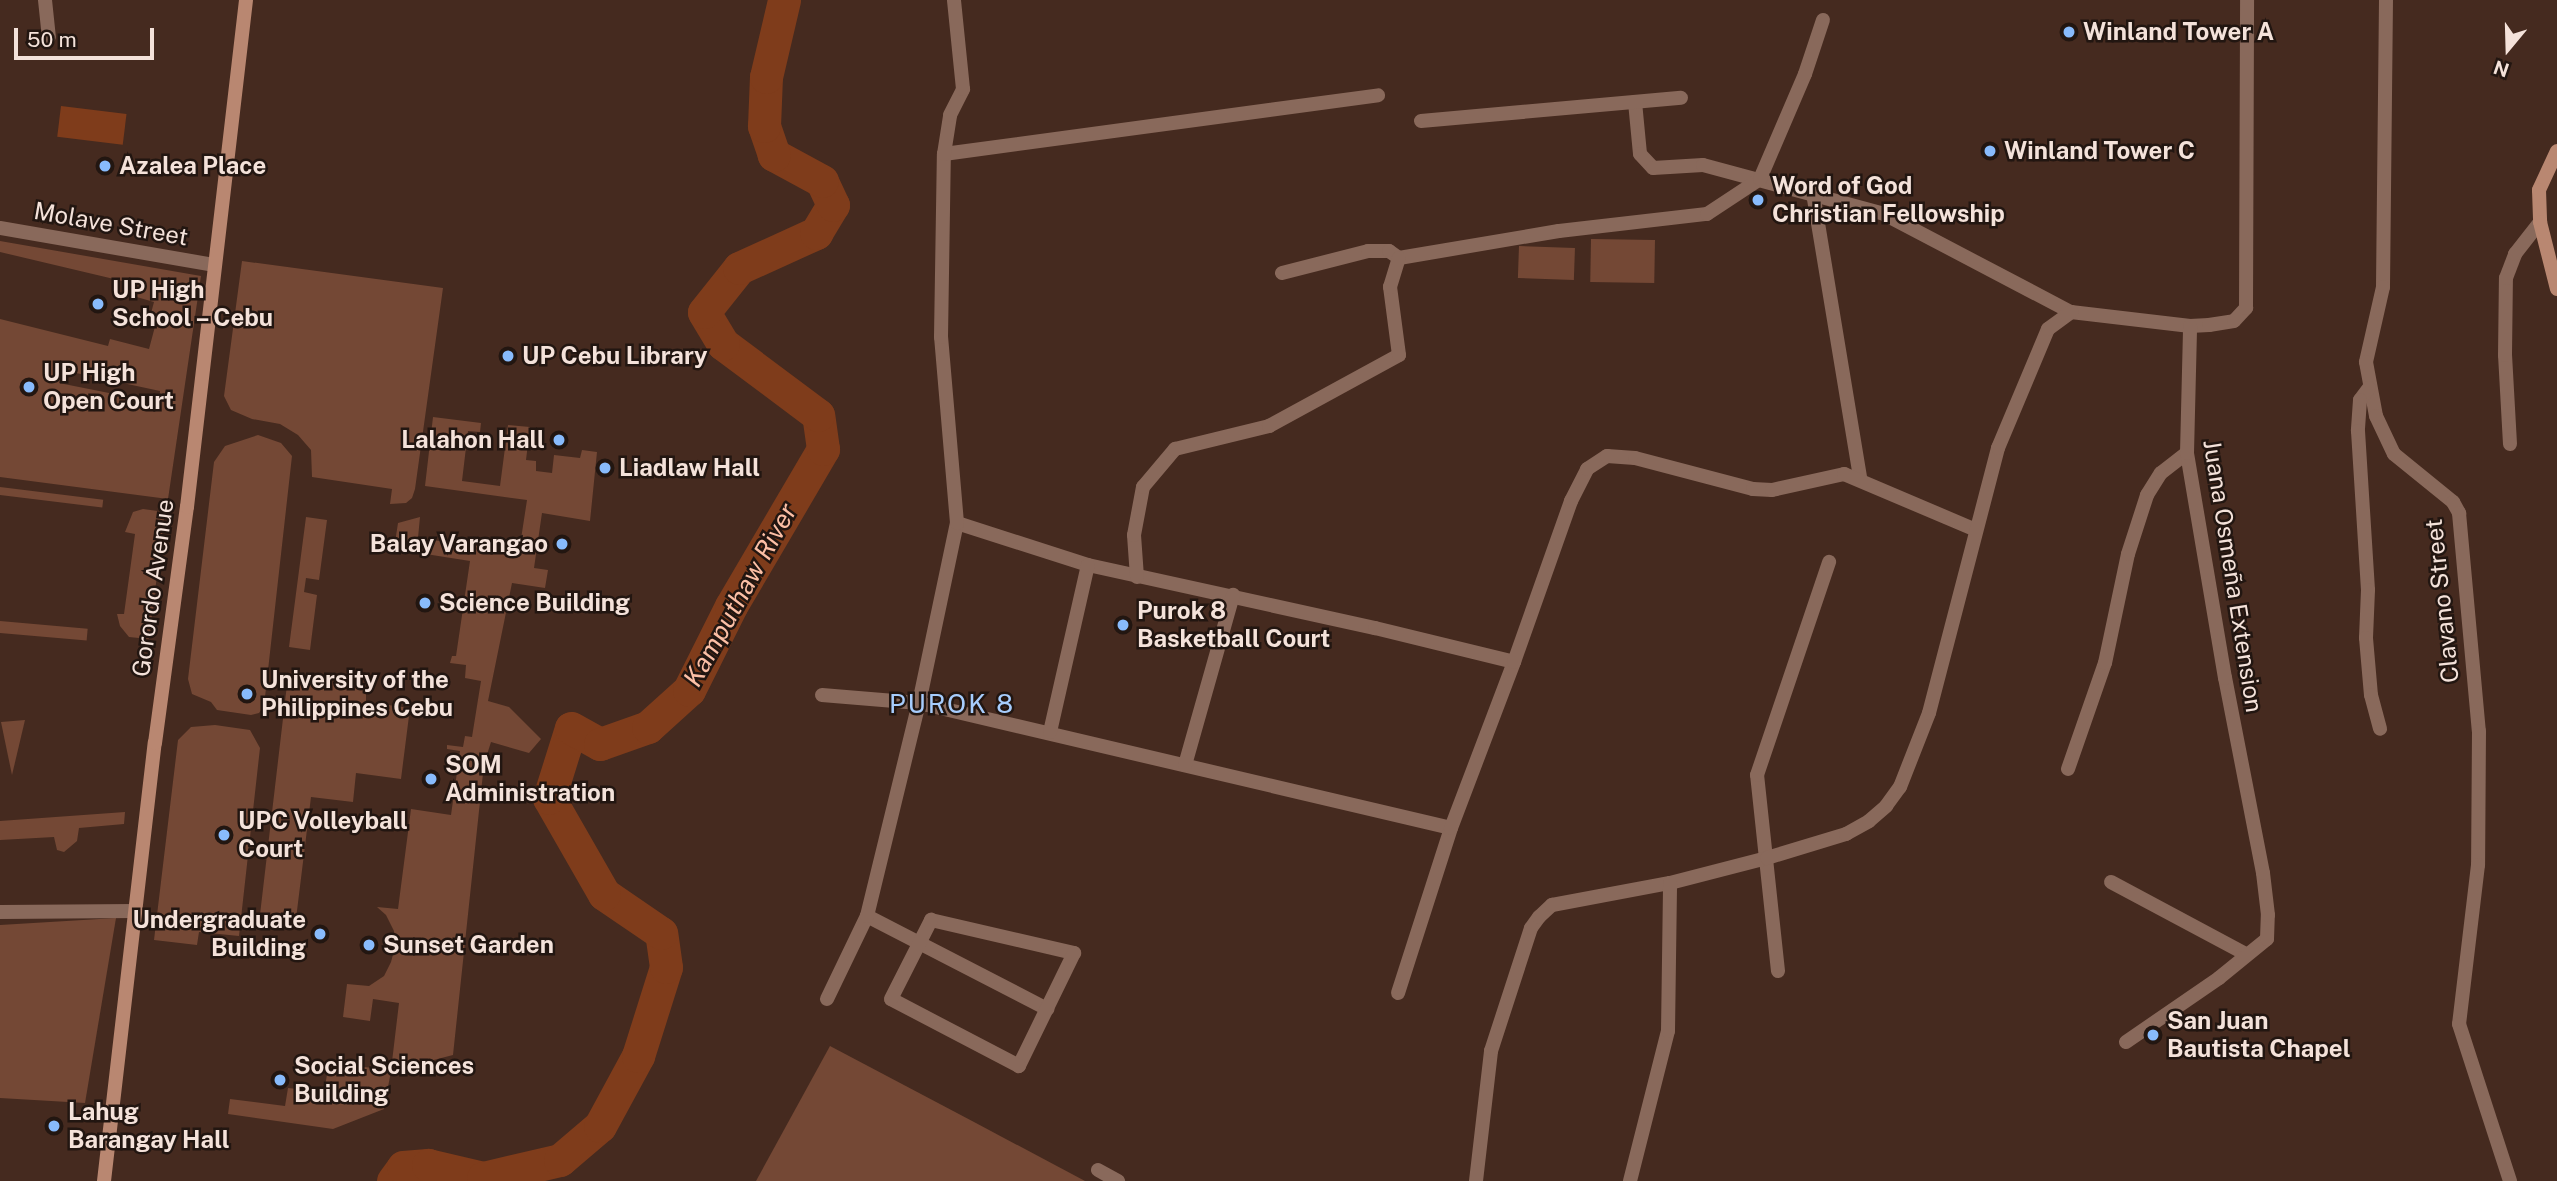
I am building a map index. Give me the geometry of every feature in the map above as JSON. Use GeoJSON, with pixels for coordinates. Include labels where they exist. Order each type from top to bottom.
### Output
{"type":"FeatureCollection","features":[{"type":"Feature","properties":{"kind":"main road","name":"Gorordo Avenue"},"geometry":{"type":"LineString","coordinates":[[104,1181],[246,0]]}},
{"type":"Feature","properties":{"kind":"main road"},"geometry":{"type":"LineString","coordinates":[[2557,150],[2554,165],[2539,190],[2540,222],[2557,289]]}},
{"type":"Feature","properties":{"kind":"street"},"geometry":{"type":"LineString","coordinates":[[45,0],[49,37]]}},
{"type":"Feature","properties":{"kind":"street"},"geometry":{"type":"LineString","coordinates":[[827,999],[867,916],[919,703],[957,523],[941,337],[944,154],[950,116],[963,89],[954,0]]}},
{"type":"Feature","properties":{"kind":"street"},"geometry":{"type":"LineString","coordinates":[[1635,102],[1640,154],[1653,168],[1703,165],[1813,192],[1884,214],[2071,312],[2190,326],[2234,321],[2246,308],[2247,0]]}},
{"type":"Feature","properties":{"kind":"street","name":"Clavano Street"},"geometry":{"type":"LineString","coordinates":[[2385,0],[2384,287],[2366,362],[2376,416],[2394,454],[2453,502],[2459,513],[2479,744],[2478,865],[2459,1024],[2510,1181]]}},
{"type":"Feature","properties":{"kind":"street"},"geometry":{"type":"LineString","coordinates":[[1282,272],[1368,251],[1389,251],[1399,258],[1559,231],[1707,214],[1760,178],[1805,74],[1823,20]]}},
{"type":"Feature","properties":{"kind":"street"},"geometry":{"type":"LineString","coordinates":[[944,154],[1378,95]]}},
{"type":"Feature","properties":{"kind":"street"},"geometry":{"type":"LineString","coordinates":[[1421,121],[1681,98]]}},
{"type":"Feature","properties":{"kind":"street"},"geometry":{"type":"LineString","coordinates":[[1813,192],[1860,478]]}},
{"type":"Feature","properties":{"kind":"street"},"geometry":{"type":"LineString","coordinates":[[2510,444],[2505,355],[2507,278],[2515,254],[2540,222]]}},
{"type":"Feature","properties":{"kind":"street","name":"Molave Street"},"geometry":{"type":"LineString","coordinates":[[0,228],[215,265]]}},
{"type":"Feature","properties":{"kind":"street"},"geometry":{"type":"LineString","coordinates":[[1137,577],[1134,536],[1143,487],[1175,449],[1269,426],[1399,355],[1390,287],[1399,258]]}},
{"type":"Feature","properties":{"kind":"street"},"geometry":{"type":"LineString","coordinates":[[1476,1181],[1491,1051],[1531,928],[1552,905],[1670,883],[1768,858],[1846,834],[1869,821],[1886,806],[1900,787],[1917,750],[1929,713],[1998,448],[2036,352],[2048,329],[2071,312]]}},
{"type":"Feature","properties":{"kind":"street","name":"Juana Osmeña Extension"},"geometry":{"type":"LineString","coordinates":[[2126,1042],[2219,978],[2267,939],[2269,915],[2187,453],[2190,326]]}},
{"type":"Feature","properties":{"kind":"street"},"geometry":{"type":"LineString","coordinates":[[2369,388],[2360,400],[2358,431],[2368,590],[2367,649],[2371,695],[2380,729]]}},
{"type":"Feature","properties":{"kind":"street"},"geometry":{"type":"LineString","coordinates":[[2068,769],[2105,663],[2128,554],[2147,495],[2161,473],[2187,453]]}},
{"type":"Feature","properties":{"kind":"street"},"geometry":{"type":"LineString","coordinates":[[1398,993],[1451,828],[1571,501],[1587,469],[1607,456],[1635,458],[1753,489],[1772,491],[1844,474],[1860,478],[1976,530]]}},
{"type":"Feature","properties":{"kind":"street"},"geometry":{"type":"LineString","coordinates":[[957,523],[1088,565],[1233,595],[1514,662]]}},
{"type":"Feature","properties":{"kind":"street"},"geometry":{"type":"LineString","coordinates":[[1778,971],[1757,775],[1829,562]]}},
{"type":"Feature","properties":{"kind":"street"},"geometry":{"type":"LineString","coordinates":[[1050,732],[1088,565]]}},
{"type":"Feature","properties":{"kind":"street"},"geometry":{"type":"LineString","coordinates":[[1185,765],[1233,595]]}},
{"type":"Feature","properties":{"kind":"street"},"geometry":{"type":"LineString","coordinates":[[822,695],[919,703],[1451,828]]}},
{"type":"Feature","properties":{"kind":"street"},"geometry":{"type":"LineString","coordinates":[[2111,882],[2246,954]]}},
{"type":"Feature","properties":{"kind":"street"},"geometry":{"type":"LineString","coordinates":[[1630,1181],[1668,1031],[1670,883]]}},
{"type":"Feature","properties":{"kind":"street"},"geometry":{"type":"LineString","coordinates":[[0,912],[135,911]]}},
{"type":"Feature","properties":{"kind":"street"},"geometry":{"type":"LineString","coordinates":[[867,916],[1047,1009]]}},
{"type":"Feature","properties":{"kind":"street"},"geometry":{"type":"LineString","coordinates":[[931,920],[1074,953],[1047,1009],[1019,1066],[891,999],[931,920]]}},
{"type":"Feature","properties":{"kind":"street"},"geometry":{"type":"LineString","coordinates":[[1098,1170],[1118,1181]]}},
{"type":"Feature","properties":{"kind":"shaded area"},"geometry":{"type":"Polygon","coordinates":[[[61,106],[127,114],[123,145],[57,137],[61,106]]]}},
{"type":"Feature","properties":{"kind":"shaded area"},"geometry":{"type":"Polygon","coordinates":[[[1591,239],[1655,240],[1654,283],[1590,282],[1591,239]]]}},
{"type":"Feature","properties":{"kind":"shaded area"},"geometry":{"type":"Polygon","coordinates":[[[0,241],[201,276],[168,499],[0,477],[0,319],[108,346],[110,339],[149,349],[157,319],[150,317],[154,302],[133,296],[135,284],[0,252],[0,241]],[[62,370],[59,383],[159,403],[160,391],[62,370]]]}},
{"type":"Feature","properties":{"kind":"shaded area"},"geometry":{"type":"Polygon","coordinates":[[[1519,246],[1575,248],[1574,280],[1518,278],[1519,246]]]}},
{"type":"Feature","properties":{"kind":"shaded area"},"geometry":{"type":"Polygon","coordinates":[[[242,261],[443,288],[415,489],[412,498],[406,503],[390,504],[392,489],[312,477],[311,450],[298,435],[280,424],[252,419],[231,410],[224,396],[242,261]]]}},
{"type":"Feature","properties":{"kind":"shaded area"},"geometry":{"type":"Polygon","coordinates":[[[433,417],[481,423],[480,432],[468,431],[462,481],[500,486],[508,425],[530,427],[526,460],[536,461],[536,471],[552,473],[554,455],[580,458],[582,450],[597,452],[590,521],[542,513],[534,568],[548,570],[545,588],[512,583],[488,701],[509,707],[541,739],[529,753],[491,742],[484,764],[453,1055],[391,1071],[384,1109],[333,1129],[228,1114],[230,1099],[285,1106],[288,1088],[324,1092],[329,1063],[391,1070],[399,1003],[373,999],[370,1021],[343,1017],[347,984],[369,986],[384,976],[391,962],[395,947],[394,931],[386,915],[377,907],[398,909],[411,809],[451,815],[460,751],[447,749],[447,745],[463,747],[465,736],[472,737],[481,681],[465,678],[466,665],[450,663],[452,656],[456,656],[470,561],[394,549],[398,523],[420,517],[418,538],[519,552],[527,500],[425,486],[433,417]]]}},
{"type":"Feature","properties":{"kind":"shaded area"},"geometry":{"type":"Polygon","coordinates":[[[258,435],[281,443],[292,456],[264,706],[259,713],[251,715],[217,710],[211,702],[192,694],[188,679],[214,462],[225,446],[258,435]]]}},
{"type":"Feature","properties":{"kind":"shaded area"},"geometry":{"type":"Polygon","coordinates":[[[0,487],[103,500],[102,508],[0,495],[0,487]]]}},
{"type":"Feature","properties":{"kind":"shaded area"},"geometry":{"type":"Polygon","coordinates":[[[143,509],[165,512],[149,639],[129,637],[120,626],[117,614],[124,614],[135,534],[125,532],[133,512],[143,509]]]}},
{"type":"Feature","properties":{"kind":"shaded area"},"geometry":{"type":"Polygon","coordinates":[[[306,517],[327,520],[319,580],[306,578],[304,592],[317,595],[310,650],[289,647],[306,517]]]}},
{"type":"Feature","properties":{"kind":"shaded area"},"geometry":{"type":"Polygon","coordinates":[[[0,621],[88,629],[87,641],[0,633],[0,621]]]}},
{"type":"Feature","properties":{"kind":"shaded area"},"geometry":{"type":"Polygon","coordinates":[[[288,676],[366,684],[366,702],[410,708],[401,779],[356,773],[353,802],[311,797],[295,927],[259,923],[288,676]]]}},
{"type":"Feature","properties":{"kind":"shaded area"},"geometry":{"type":"Polygon","coordinates":[[[25,720],[12,775],[1,722],[25,720]]]}},
{"type":"Feature","properties":{"kind":"shaded area"},"geometry":{"type":"Polygon","coordinates":[[[215,725],[250,730],[260,748],[239,936],[199,932],[197,945],[154,940],[178,740],[191,727],[215,725]]]}},
{"type":"Feature","properties":{"kind":"shaded area"},"geometry":{"type":"Polygon","coordinates":[[[125,812],[124,824],[79,828],[77,841],[64,852],[57,850],[54,837],[0,840],[0,821],[125,812]]]}},
{"type":"Feature","properties":{"kind":"shaded area"},"geometry":{"type":"Polygon","coordinates":[[[116,918],[85,1103],[0,1098],[0,925],[116,918]]]}},
{"type":"Feature","properties":{"kind":"shaded area"},"geometry":{"type":"Polygon","coordinates":[[[830,1046],[974,1122],[1085,1181],[756,1181],[830,1046]]]}},
{"type":"Feature","properties":{"kind":"waterway","name":"Kamputhaw River"},"geometry":{"type":"LineString","coordinates":[[393,1181],[403,1167],[428,1165],[483,1178],[560,1160],[600,1126],[638,1056],[666,967],[661,933],[604,894],[549,798],[571,728],[600,744],[648,727],[689,690],[731,606],[823,449],[818,415],[723,344],[704,312],[739,268],[816,233],[833,205],[822,181],[774,155],[764,126],[766,77],[784,0]]}},
{"type":"Feature","properties":{"kind":"place","name":"Winland Tower A"},"geometry":{"type":"Point","coordinates":[2069,32]}},
{"type":"Feature","properties":{"kind":"place","name":"Winland Tower C"},"geometry":{"type":"Point","coordinates":[1990,151]}},
{"type":"Feature","properties":{"kind":"place","name":"Azalea Place"},"geometry":{"type":"Point","coordinates":[105,166]}},
{"type":"Feature","properties":{"kind":"place","name":"Word of God Christian Fellowship"},"geometry":{"type":"Point","coordinates":[1758,200]}},
{"type":"Feature","properties":{"kind":"place","name":"UP High School – Cebu"},"geometry":{"type":"Point","coordinates":[98,304]}},
{"type":"Feature","properties":{"kind":"place","name":"UP Cebu Library"},"geometry":{"type":"Point","coordinates":[508,356]}},
{"type":"Feature","properties":{"kind":"place","name":"UP High Open Court"},"geometry":{"type":"Point","coordinates":[29,387]}},
{"type":"Feature","properties":{"kind":"place","name":"Lalahon Hall"},"geometry":{"type":"Point","coordinates":[559,440]}},
{"type":"Feature","properties":{"kind":"place","name":"Liadlaw Hall"},"geometry":{"type":"Point","coordinates":[605,468]}},
{"type":"Feature","properties":{"kind":"place","name":"Balay Varangao"},"geometry":{"type":"Point","coordinates":[562,544]}},
{"type":"Feature","properties":{"kind":"place","name":"Science Building"},"geometry":{"type":"Point","coordinates":[425,603]}},
{"type":"Feature","properties":{"kind":"place","name":"Purok 8 Basketball Court"},"geometry":{"type":"Point","coordinates":[1123,625]}},
{"type":"Feature","properties":{"kind":"place","name":"University of the Philippines Cebu"},"geometry":{"type":"Point","coordinates":[247,694]}},
{"type":"Feature","properties":{"kind":"place","name":"SOM Administration"},"geometry":{"type":"Point","coordinates":[431,779]}},
{"type":"Feature","properties":{"kind":"place","name":"UPC Volleyball Court"},"geometry":{"type":"Point","coordinates":[224,835]}},
{"type":"Feature","properties":{"kind":"place","name":"Undergraduate Building"},"geometry":{"type":"Point","coordinates":[320,934]}},
{"type":"Feature","properties":{"kind":"place","name":"Sunset Garden"},"geometry":{"type":"Point","coordinates":[369,945]}},
{"type":"Feature","properties":{"kind":"place","name":"San Juan Bautista Chapel"},"geometry":{"type":"Point","coordinates":[2153,1035]}},
{"type":"Feature","properties":{"kind":"place","name":"Social Sciences Building"},"geometry":{"type":"Point","coordinates":[280,1080]}},
{"type":"Feature","properties":{"kind":"place","name":"Lahug Barangay Hall"},"geometry":{"type":"Point","coordinates":[54,1126]}},
{"type":"Feature","properties":{"kind":"district","name":"PUROK 8"},"geometry":{"type":"Point","coordinates":[952,704]}}]}
